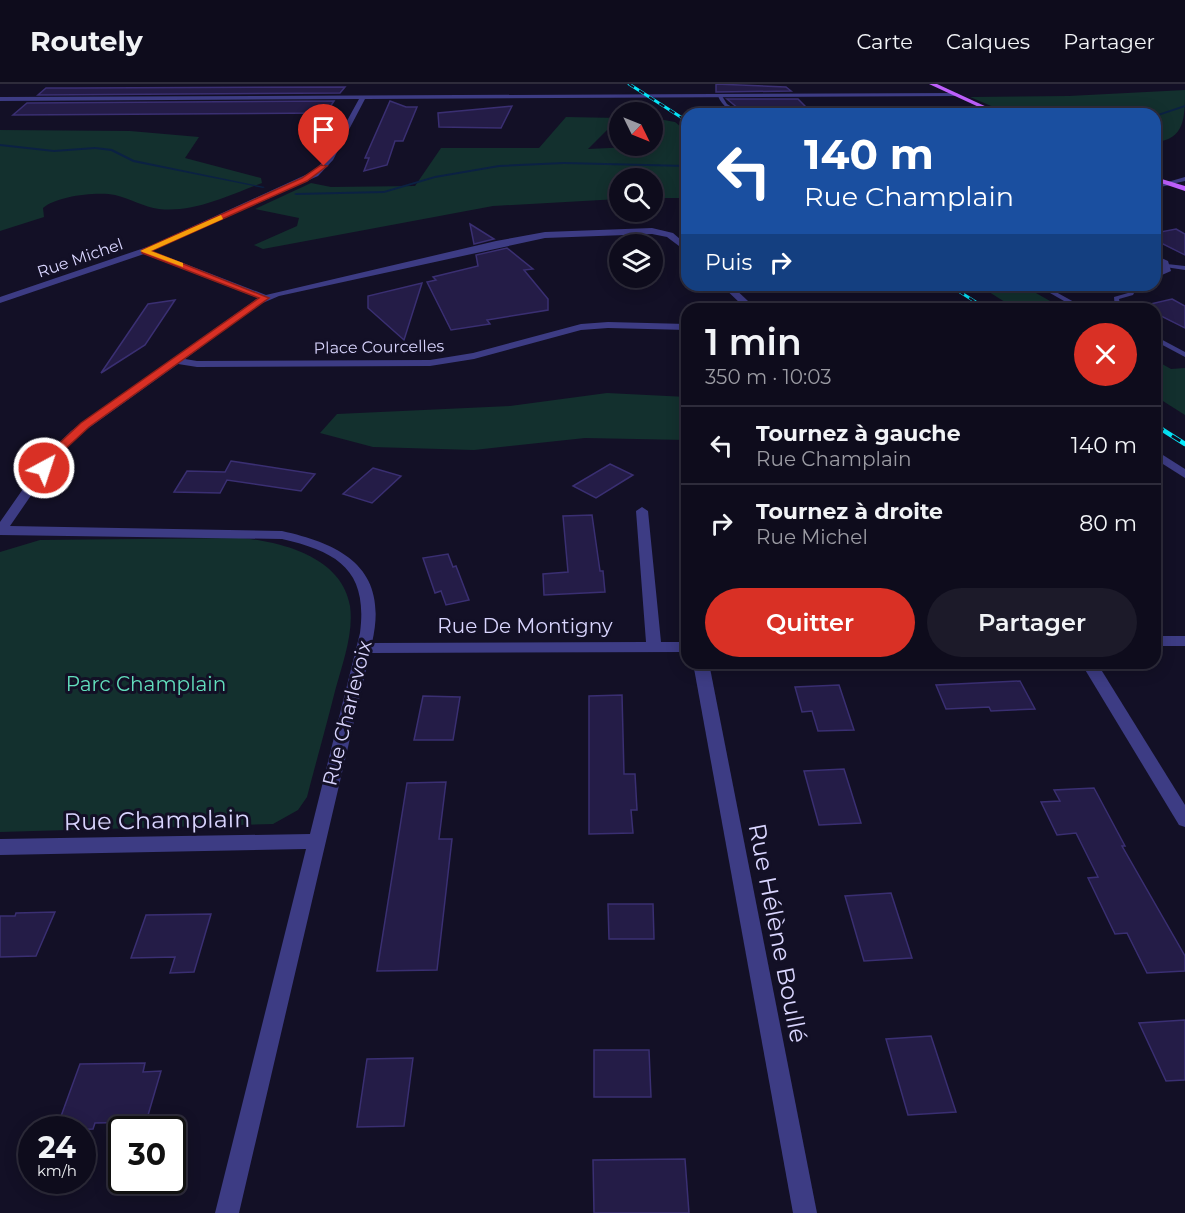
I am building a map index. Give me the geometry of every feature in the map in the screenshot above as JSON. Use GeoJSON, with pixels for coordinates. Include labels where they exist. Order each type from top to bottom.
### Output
{"type":"FeatureCollection","features":[{"type":"Feature","properties":{"kind":"main road"},"geometry":{"type":"LineString","coordinates":[[932,84],[986,108]]}},
{"type":"Feature","properties":{"kind":"main road"},"geometry":{"type":"LineString","coordinates":[[1161,181],[1185,189]]}},
{"type":"Feature","properties":{"kind":"street"},"geometry":{"type":"LineString","coordinates":[[418,89],[424,97]]}},
{"type":"Feature","properties":{"kind":"street"},"geometry":{"type":"LineString","coordinates":[[0,99],[587,94],[720,97],[957,95]]}},
{"type":"Feature","properties":{"kind":"street","name":"Rue Michel"},"geometry":{"type":"LineString","coordinates":[[0,300],[144,251],[320,170],[329,160],[363,97]]}},
{"type":"Feature","properties":{"kind":"street"},"geometry":{"type":"LineString","coordinates":[[1161,184],[1167,183]]}},
{"type":"Feature","properties":{"kind":"street"},"geometry":{"type":"LineString","coordinates":[[0,531],[66,441],[175,360],[265,298],[474,249],[545,235],[652,231],[673,237],[681,244]]}},
{"type":"Feature","properties":{"kind":"street"},"geometry":{"type":"LineString","coordinates":[[144,251],[265,298]]}},
{"type":"Feature","properties":{"kind":"street"},"geometry":{"type":"LineString","coordinates":[[1161,262],[1167,266],[1166,272],[1161,273]]}},
{"type":"Feature","properties":{"kind":"street"},"geometry":{"type":"LineString","coordinates":[[732,291],[745,303]]}},
{"type":"Feature","properties":{"kind":"street","name":"Place Courcelles"},"geometry":{"type":"LineString","coordinates":[[175,360],[197,363],[430,363],[484,354],[581,327],[617,325],[681,327]]}},
{"type":"Feature","properties":{"kind":"street"},"geometry":{"type":"LineString","coordinates":[[1161,458],[1185,474]]}},
{"type":"Feature","properties":{"kind":"street"},"geometry":{"type":"LineString","coordinates":[[642,511],[654,647]]}},
{"type":"Feature","properties":{"kind":"street","name":"Rue Charlevoix"},"geometry":{"type":"LineString","coordinates":[[0,531],[282,535],[306,540],[344,559],[362,579],[370,605],[364,648],[227,1213]]}},
{"type":"Feature","properties":{"kind":"street"},"geometry":{"type":"LineString","coordinates":[[1161,642],[1185,641]]}},
{"type":"Feature","properties":{"kind":"street","name":"Rue De Montigny"},"geometry":{"type":"LineString","coordinates":[[364,648],[681,647]]}},
{"type":"Feature","properties":{"kind":"street","name":"Rue Hélène Boullé"},"geometry":{"type":"LineString","coordinates":[[701,669],[805,1213]]}},
{"type":"Feature","properties":{"kind":"street"},"geometry":{"type":"LineString","coordinates":[[1093,669],[1185,820]]}},
{"type":"Feature","properties":{"kind":"street","name":"Rue Champlain"},"geometry":{"type":"LineString","coordinates":[[0,848],[316,841]]}},
{"type":"Feature","properties":{"kind":"lane"},"geometry":{"type":"LineString","coordinates":[[720,97],[725,105],[730,108]]}},
{"type":"Feature","properties":{"kind":"lane"},"geometry":{"type":"LineString","coordinates":[[1167,183],[1185,179]]}},
{"type":"Feature","properties":{"kind":"lane"},"geometry":{"type":"LineString","coordinates":[[1167,266],[1185,268]]}},
{"type":"Feature","properties":{"kind":"lane"},"geometry":{"type":"LineString","coordinates":[[1050,291],[1072,303]]}},
{"type":"Feature","properties":{"kind":"lane"},"geometry":{"type":"LineString","coordinates":[[1117,303],[1116,298],[1131,294],[1132,291]]}},
{"type":"Feature","properties":{"kind":"lane"},"geometry":{"type":"LineString","coordinates":[[1161,341],[1185,355]]}},
{"type":"Feature","properties":{"kind":"green space"},"geometry":{"type":"Polygon","coordinates":[[[1185,90],[1185,109],[1178,132],[1161,141],[1161,108],[996,108],[970,97],[1069,96],[1185,90]]]}},
{"type":"Feature","properties":{"kind":"green space"},"geometry":{"type":"Polygon","coordinates":[[[566,117],[609,118],[609,128],[588,149],[609,148],[609,156],[663,156],[663,120],[675,122],[681,127],[681,198],[663,198],[663,168],[609,168],[609,200],[493,206],[263,249],[254,245],[297,226],[299,218],[255,209],[311,183],[331,187],[415,186],[441,148],[539,148],[566,117]]]}},
{"type":"Feature","properties":{"kind":"green space"},"geometry":{"type":"Polygon","coordinates":[[[0,130],[130,131],[199,137],[185,158],[261,178],[262,183],[199,206],[172,210],[153,208],[115,195],[78,196],[49,204],[43,208],[44,217],[0,231],[0,130]]]}},
{"type":"Feature","properties":{"kind":"green space"},"geometry":{"type":"Polygon","coordinates":[[[988,291],[1032,291],[1054,303],[1006,303],[988,291]]]}},
{"type":"Feature","properties":{"kind":"green space"},"geometry":{"type":"Polygon","coordinates":[[[1161,363],[1171,369],[1185,368],[1185,415],[1161,400],[1161,363]]]}},
{"type":"Feature","properties":{"kind":"green space"},"geometry":{"type":"Polygon","coordinates":[[[607,393],[681,397],[681,440],[585,438],[474,450],[373,447],[320,433],[337,414],[510,406],[607,393]]]}},
{"type":"Feature","properties":{"kind":"green space","name":"Parc Champlain"},"geometry":{"type":"Polygon","coordinates":[[[241,538],[291,548],[323,564],[345,589],[350,606],[349,638],[344,660],[307,797],[298,810],[273,824],[0,832],[0,552],[40,540],[241,538]]]}},
{"type":"Feature","properties":{"kind":"building"},"geometry":{"type":"Polygon","coordinates":[[[716,84],[786,87],[791,91],[716,92],[716,84]]]}},
{"type":"Feature","properties":{"kind":"building"},"geometry":{"type":"Polygon","coordinates":[[[345,87],[340,93],[38,95],[46,88],[345,87]]]}},
{"type":"Feature","properties":{"kind":"building"},"geometry":{"type":"Polygon","coordinates":[[[727,99],[798,99],[807,108],[738,108],[727,99]]]}},
{"type":"Feature","properties":{"kind":"building"},"geometry":{"type":"Polygon","coordinates":[[[334,101],[326,113],[13,115],[27,103],[334,101]]]}},
{"type":"Feature","properties":{"kind":"building"},"geometry":{"type":"Polygon","coordinates":[[[390,101],[406,107],[417,107],[403,141],[395,141],[387,165],[364,171],[369,158],[365,158],[390,101]]]}},
{"type":"Feature","properties":{"kind":"building"},"geometry":{"type":"Polygon","coordinates":[[[512,106],[501,128],[439,127],[438,113],[512,106]]]}},
{"type":"Feature","properties":{"kind":"building"},"geometry":{"type":"Polygon","coordinates":[[[470,224],[494,239],[474,244],[470,224]]]}},
{"type":"Feature","properties":{"kind":"building"},"geometry":{"type":"Polygon","coordinates":[[[1176,229],[1185,234],[1185,255],[1161,243],[1161,232],[1176,229]]]}},
{"type":"Feature","properties":{"kind":"building"},"geometry":{"type":"Polygon","coordinates":[[[507,248],[533,269],[524,270],[548,299],[548,310],[487,320],[490,324],[451,330],[427,282],[436,280],[433,277],[478,266],[476,255],[507,248]]]}},
{"type":"Feature","properties":{"kind":"building"},"geometry":{"type":"Polygon","coordinates":[[[422,283],[404,340],[368,308],[368,296],[422,283]]]}},
{"type":"Feature","properties":{"kind":"building"},"geometry":{"type":"Polygon","coordinates":[[[1172,299],[1185,306],[1185,328],[1161,316],[1161,303],[1155,303],[1172,299]]]}},
{"type":"Feature","properties":{"kind":"building"},"geometry":{"type":"Polygon","coordinates":[[[175,300],[145,345],[101,373],[148,304],[175,300]]]}},
{"type":"Feature","properties":{"kind":"building"},"geometry":{"type":"Polygon","coordinates":[[[231,461],[315,474],[301,491],[227,480],[220,493],[174,492],[187,471],[225,472],[231,461]]]}},
{"type":"Feature","properties":{"kind":"building"},"geometry":{"type":"Polygon","coordinates":[[[610,464],[633,475],[596,498],[573,486],[610,464]]]}},
{"type":"Feature","properties":{"kind":"building"},"geometry":{"type":"Polygon","coordinates":[[[373,468],[401,476],[372,503],[343,494],[373,468]]]}},
{"type":"Feature","properties":{"kind":"building"},"geometry":{"type":"Polygon","coordinates":[[[592,515],[605,592],[544,595],[543,574],[568,572],[563,516],[592,515]]]}},
{"type":"Feature","properties":{"kind":"building"},"geometry":{"type":"Polygon","coordinates":[[[448,554],[453,567],[456,566],[469,600],[446,605],[441,591],[435,593],[423,558],[448,554]]]}},
{"type":"Feature","properties":{"kind":"building"},"geometry":{"type":"Polygon","coordinates":[[[1020,681],[1035,709],[991,711],[989,707],[946,709],[936,685],[1020,681]]]}},
{"type":"Feature","properties":{"kind":"building"},"geometry":{"type":"Polygon","coordinates":[[[839,685],[854,730],[818,731],[812,711],[802,712],[795,687],[839,685]]]}},
{"type":"Feature","properties":{"kind":"building"},"geometry":{"type":"Polygon","coordinates":[[[622,695],[624,774],[635,774],[637,810],[631,810],[633,833],[589,834],[589,696],[622,695]]]}},
{"type":"Feature","properties":{"kind":"building"},"geometry":{"type":"Polygon","coordinates":[[[423,696],[460,697],[453,740],[414,740],[423,696]]]}},
{"type":"Feature","properties":{"kind":"building"},"geometry":{"type":"Polygon","coordinates":[[[844,769],[861,823],[819,825],[804,771],[844,769]]]}},
{"type":"Feature","properties":{"kind":"building"},"geometry":{"type":"Polygon","coordinates":[[[446,782],[439,839],[452,839],[437,970],[377,971],[407,783],[446,782]]]}},
{"type":"Feature","properties":{"kind":"building"},"geometry":{"type":"Polygon","coordinates":[[[1094,788],[1125,846],[1122,846],[1185,956],[1185,971],[1147,973],[1127,933],[1115,934],[1088,878],[1098,877],[1076,833],[1057,835],[1041,802],[1060,801],[1054,790],[1094,788]]]}},
{"type":"Feature","properties":{"kind":"building"},"geometry":{"type":"Polygon","coordinates":[[[891,893],[912,958],[864,961],[845,896],[891,893]]]}},
{"type":"Feature","properties":{"kind":"building"},"geometry":{"type":"Polygon","coordinates":[[[608,904],[653,904],[654,939],[609,939],[608,904]]]}},
{"type":"Feature","properties":{"kind":"building"},"geometry":{"type":"Polygon","coordinates":[[[55,912],[36,956],[0,957],[0,916],[15,916],[16,913],[55,912]]]}},
{"type":"Feature","properties":{"kind":"building"},"geometry":{"type":"Polygon","coordinates":[[[211,914],[194,972],[170,973],[175,957],[131,958],[146,915],[211,914]]]}},
{"type":"Feature","properties":{"kind":"building"},"geometry":{"type":"Polygon","coordinates":[[[1185,1020],[1185,1080],[1166,1081],[1139,1023],[1185,1020]]]}},
{"type":"Feature","properties":{"kind":"building"},"geometry":{"type":"Polygon","coordinates":[[[931,1036],[956,1112],[908,1115],[886,1039],[931,1036]]]}},
{"type":"Feature","properties":{"kind":"building"},"geometry":{"type":"Polygon","coordinates":[[[594,1050],[649,1050],[651,1097],[594,1097],[594,1050]]]}},
{"type":"Feature","properties":{"kind":"building"},"geometry":{"type":"Polygon","coordinates":[[[413,1058],[404,1126],[357,1127],[367,1059],[413,1058]]]}},
{"type":"Feature","properties":{"kind":"building"},"geometry":{"type":"Polygon","coordinates":[[[145,1063],[143,1072],[161,1071],[148,1116],[108,1116],[108,1123],[96,1123],[96,1116],[61,1116],[80,1064],[145,1063]]]}},
{"type":"Feature","properties":{"kind":"building"},"geometry":{"type":"Polygon","coordinates":[[[685,1159],[689,1213],[594,1213],[593,1160],[685,1159]]]}},
{"type":"Feature","properties":{"kind":"waterway"},"geometry":{"type":"LineString","coordinates":[[1161,114],[1185,106]]}},
{"type":"Feature","properties":{"kind":"waterway"},"geometry":{"type":"LineString","coordinates":[[0,145],[54,151],[95,148],[112,150],[133,161],[263,187]]}},
{"type":"Feature","properties":{"kind":"waterway"},"geometry":{"type":"LineString","coordinates":[[296,194],[384,192],[435,177],[499,166],[564,163],[681,166]]}},
{"type":"Feature","properties":{"kind":"railway"},"geometry":{"type":"LineString","coordinates":[[629,84],[681,117]]}},
{"type":"Feature","properties":{"kind":"railway"},"geometry":{"type":"LineString","coordinates":[[958,291],[977,303]]}},
{"type":"Feature","properties":{"kind":"railway"},"geometry":{"type":"LineString","coordinates":[[1161,429],[1185,444]]}},
{"type":"Feature","properties":{"kind":"slow traffic"},"geometry":{"type":"LineString","coordinates":[[180,265],[144,251],[221,217]]}},
{"type":"Feature","properties":{"kind":"route"},"geometry":{"type":"LineString","coordinates":[[44,468],[58,450],[85,425],[265,298],[144,251],[315,174],[324,166]]}}]}
